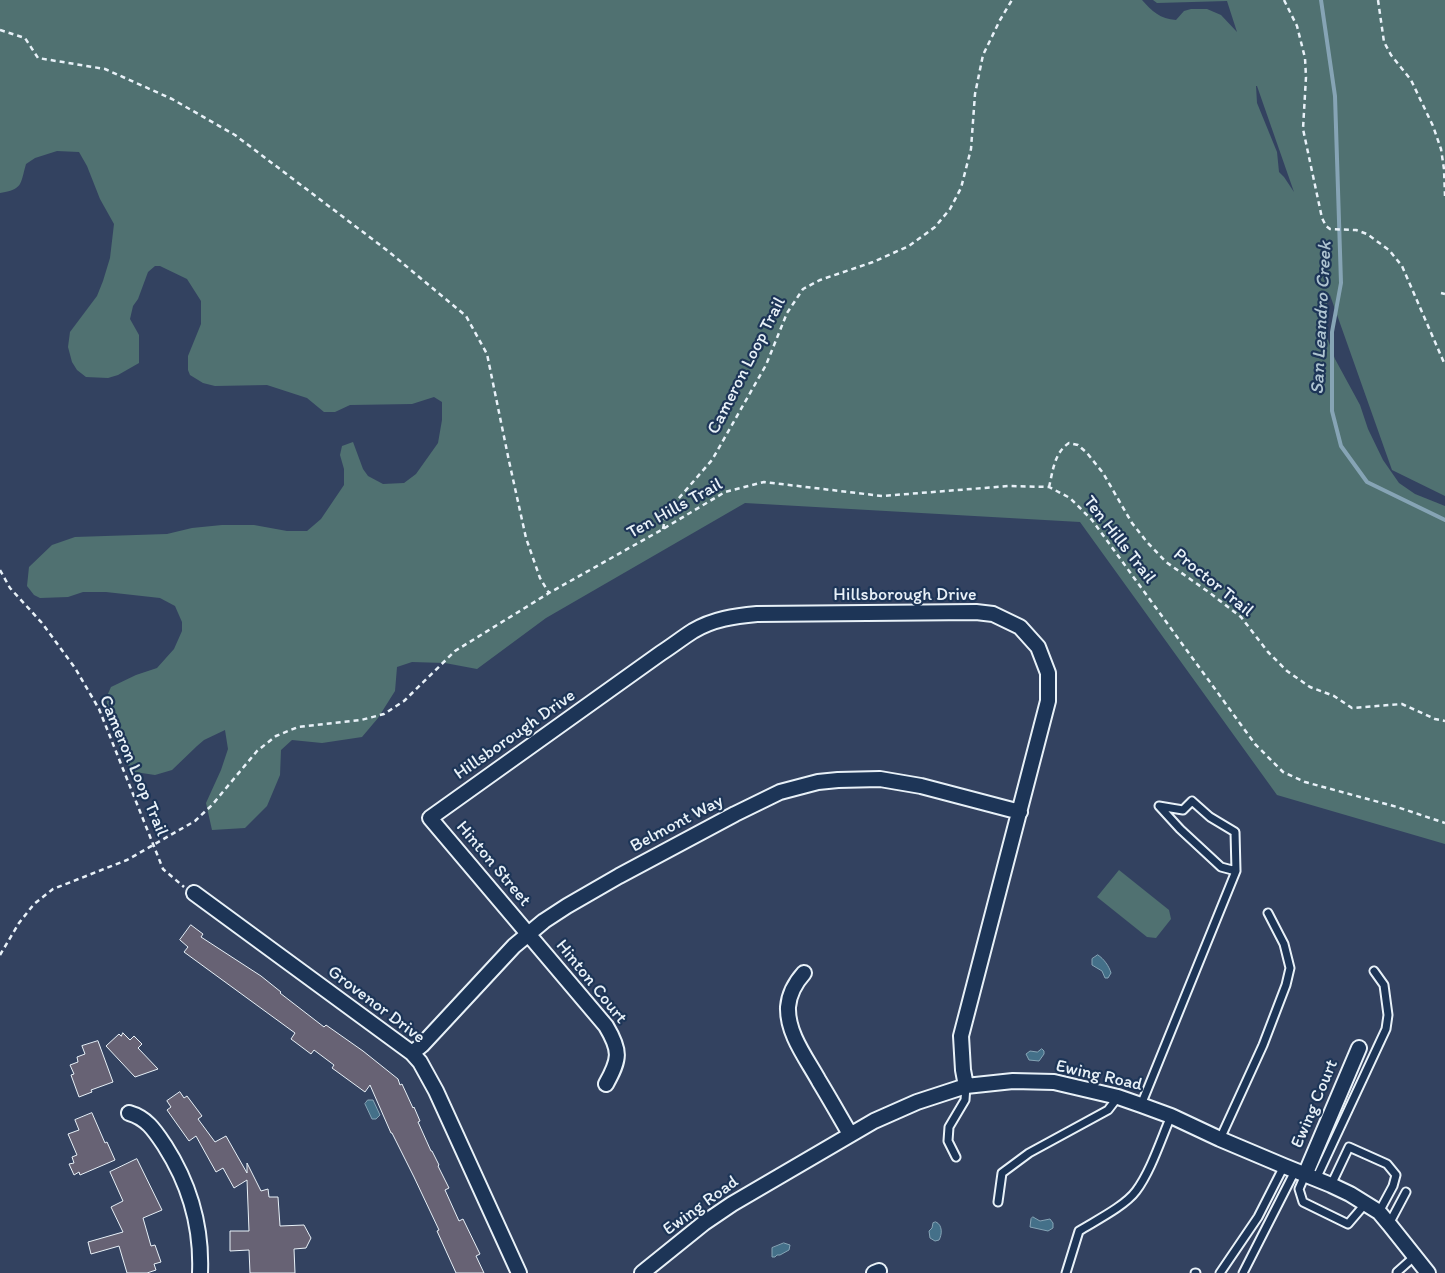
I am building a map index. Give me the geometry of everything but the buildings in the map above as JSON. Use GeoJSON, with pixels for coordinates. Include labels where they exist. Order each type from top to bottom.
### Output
{"type":"FeatureCollection","features":[{"type":"Feature","properties":{"kind":"street","name":"Hillsborough Drive"},"geometry":{"type":"LineString","coordinates":[[430,818],[694,631],[722,619],[757,614],[976,612],[993,614],[1020,627],[1038,647],[1048,673],[1048,701],[961,1036],[966,1086]]}},
{"type":"Feature","properties":{"kind":"street","name":"Belmont Way"},"geometry":{"type":"LineString","coordinates":[[412,1053],[507,952],[527,934],[567,906],[619,876],[763,799],[780,792],[800,786],[838,780],[861,778],[890,780],[921,786],[1020,812]]}},
{"type":"Feature","properties":{"kind":"street","name":"Hinton Street"},"geometry":{"type":"LineString","coordinates":[[430,818],[527,934]]}},
{"type":"Feature","properties":{"kind":"street","name":"Grovenor Drive"},"geometry":{"type":"LineString","coordinates":[[194,893],[412,1053],[420,1062],[436,1090],[519,1273]]}},
{"type":"Feature","properties":{"kind":"street","name":"Hinton Court"},"geometry":{"type":"LineString","coordinates":[[527,934],[600,1019],[612,1036],[617,1046],[618,1058],[615,1070],[606,1084]]}},
{"type":"Feature","properties":{"kind":"street"},"geometry":{"type":"LineString","coordinates":[[804,973],[796,982],[791,994],[788,1006],[788,1019],[797,1042],[850,1134]]}},
{"type":"Feature","properties":{"kind":"street","name":"Ewing Court"},"geometry":{"type":"LineString","coordinates":[[1300,1173],[1359,1048]]}},
{"type":"Feature","properties":{"kind":"street","name":"Ewing Road"},"geometry":{"type":"LineString","coordinates":[[642,1273],[704,1223],[732,1204],[874,1121],[917,1102],[966,1086],[1013,1081],[1054,1082],[1140,1104],[1300,1173],[1331,1184],[1379,1212],[1428,1273]]}},
{"type":"Feature","properties":{"kind":"street"},"geometry":{"type":"LineString","coordinates":[[129,1113],[143,1118],[149,1125],[166,1147],[183,1178],[197,1221],[200,1241],[200,1273]]}},
{"type":"Feature","properties":{"kind":"lane"},"geometry":{"type":"LineString","coordinates":[[1140,1104],[1236,871],[1236,832],[1210,817],[1192,801],[1183,810],[1158,806],[1221,867],[1236,871]]}},
{"type":"Feature","properties":{"kind":"lane"},"geometry":{"type":"LineString","coordinates":[[1220,1139],[1263,1045],[1286,985],[1290,968],[1284,944],[1268,913]]}},
{"type":"Feature","properties":{"kind":"lane"},"geometry":{"type":"LineString","coordinates":[[1242,1273],[1386,1029],[1388,1015],[1384,984],[1374,971]]}},
{"type":"Feature","properties":{"kind":"lane"},"geometry":{"type":"LineString","coordinates":[[956,1157],[948,1141],[949,1127],[965,1100],[966,1086]]}},
{"type":"Feature","properties":{"kind":"lane"},"geometry":{"type":"LineString","coordinates":[[998,1202],[1002,1172],[1029,1153],[1108,1110],[1118,1097]]}},
{"type":"Feature","properties":{"kind":"lane"},"geometry":{"type":"LineString","coordinates":[[1066,1273],[1079,1231],[1108,1214],[1136,1192],[1146,1174],[1170,1116]]}},
{"type":"Feature","properties":{"kind":"lane"},"geometry":{"type":"LineString","coordinates":[[1331,1184],[1349,1147],[1387,1164],[1396,1174],[1393,1186],[1379,1212]]}},
{"type":"Feature","properties":{"kind":"lane"},"geometry":{"type":"LineString","coordinates":[[1300,1173],[1299,1189],[1303,1202],[1348,1224],[1366,1203]]}},
{"type":"Feature","properties":{"kind":"lane"},"geometry":{"type":"LineString","coordinates":[[1220,1273],[1258,1217],[1300,1173]]}},
{"type":"Feature","properties":{"kind":"lane"},"geometry":{"type":"LineString","coordinates":[[1389,1224],[1406,1192]]}},
{"type":"Feature","properties":{"kind":"lane"},"geometry":{"type":"LineString","coordinates":[[1398,1273],[1415,1255]]}},
{"type":"Feature","properties":{"kind":"path","name":"Cameron Loop Trail"},"geometry":{"type":"LineString","coordinates":[[663,529],[666,513],[712,460],[766,365],[787,314],[802,289],[820,280],[873,262],[909,246],[934,227],[950,208],[961,188],[971,149],[975,94],[982,55],[1012,0]]}},
{"type":"Feature","properties":{"kind":"path"},"geometry":{"type":"LineString","coordinates":[[1284,0],[1298,26],[1306,58],[1303,129],[1322,218],[1326,226],[1332,229],[1350,229],[1367,234],[1390,250],[1402,266],[1445,365]]}},
{"type":"Feature","properties":{"kind":"path"},"geometry":{"type":"LineString","coordinates":[[1378,0],[1384,42],[1411,80],[1433,126],[1444,169],[1445,196]]}},
{"type":"Feature","properties":{"kind":"path"},"geometry":{"type":"LineString","coordinates":[[0,30],[25,38],[38,58],[105,69],[172,99],[235,135],[388,251],[466,316],[487,354],[508,461],[526,538],[540,578],[550,594]]}},
{"type":"Feature","properties":{"kind":"path","name":"Proctor Trail"},"geometry":{"type":"LineString","coordinates":[[1049,488],[1057,457],[1062,448],[1069,443],[1078,445],[1103,473],[1132,523],[1147,542],[1166,562],[1241,618],[1268,652],[1287,671],[1310,687],[1334,696],[1352,708],[1402,704],[1435,719],[1445,721]]}},
{"type":"Feature","properties":{"kind":"path","name":"Ten Hills Trail"},"geometry":{"type":"LineString","coordinates":[[0,955],[34,904],[53,890],[126,860],[195,821],[212,805],[257,750],[276,736],[298,727],[361,720],[384,714],[404,701],[455,651],[726,492],[764,482],[882,496],[1009,486],[1049,488],[1070,498],[1092,520],[1255,744],[1283,772],[1305,782],[1445,823]]}},
{"type":"Feature","properties":{"kind":"path","name":"Cameron Loop Trail"},"geometry":{"type":"LineString","coordinates":[[0,570],[10,588],[42,623],[75,668],[99,709],[163,869],[194,893]]}},
{"type":"Feature","properties":{"kind":"green space"},"geometry":{"type":"Polygon","coordinates":[[[0,0],[1142,0],[1157,14],[1176,20],[1184,11],[1207,9],[1221,15],[1237,32],[1227,1],[1157,3],[1153,0],[1445,0],[1445,496],[1392,470],[1330,295],[1327,302],[1326,331],[1335,359],[1360,405],[1368,429],[1383,460],[1399,483],[1415,494],[1445,506],[1445,844],[1277,795],[1080,522],[745,503],[546,618],[477,669],[445,663],[412,662],[397,667],[395,691],[378,718],[362,737],[322,743],[292,740],[281,750],[280,775],[267,806],[245,828],[212,830],[206,803],[228,749],[225,730],[204,740],[172,770],[155,775],[135,772],[126,763],[107,707],[107,696],[111,687],[136,675],[157,668],[174,649],[182,631],[182,622],[175,606],[160,598],[106,592],[83,592],[68,597],[40,598],[34,595],[27,586],[29,567],[52,545],[75,537],[167,534],[192,528],[222,525],[254,525],[287,531],[307,531],[321,519],[344,485],[344,469],[340,455],[342,446],[353,442],[363,469],[368,476],[383,484],[404,483],[416,474],[438,443],[442,420],[442,402],[434,397],[412,404],[350,405],[335,412],[324,412],[307,398],[267,385],[215,386],[203,383],[190,375],[188,370],[188,356],[201,324],[201,301],[187,279],[160,266],[155,266],[148,272],[138,299],[133,306],[130,319],[139,335],[139,363],[118,375],[108,378],[86,377],[77,370],[72,362],[68,347],[70,332],[97,296],[110,258],[114,224],[100,199],[87,166],[79,152],[57,151],[35,158],[26,164],[23,177],[17,188],[0,193],[0,0]],[[1257,86],[1257,103],[1277,152],[1279,172],[1294,192],[1257,86]]]}},
{"type":"Feature","properties":{"kind":"green space"},"geometry":{"type":"Polygon","coordinates":[[[1119,870],[1169,910],[1171,919],[1156,938],[1147,937],[1097,897],[1119,870]]]}},
{"type":"Feature","properties":{"kind":"water"},"geometry":{"type":"Polygon","coordinates":[[[1098,955],[1108,965],[1111,973],[1108,978],[1105,978],[1102,971],[1092,965],[1092,959],[1098,955]]]}},
{"type":"Feature","properties":{"kind":"water"},"geometry":{"type":"Polygon","coordinates":[[[1042,1049],[1044,1054],[1039,1061],[1029,1060],[1026,1054],[1030,1051],[1037,1052],[1042,1049]]]}},
{"type":"Feature","properties":{"kind":"water"},"geometry":{"type":"Polygon","coordinates":[[[368,1100],[373,1100],[380,1115],[376,1119],[372,1119],[365,1104],[368,1100]]]}},
{"type":"Feature","properties":{"kind":"water"},"geometry":{"type":"Polygon","coordinates":[[[1033,1217],[1040,1221],[1050,1219],[1053,1223],[1053,1228],[1048,1231],[1030,1227],[1033,1217]]]}},
{"type":"Feature","properties":{"kind":"water"},"geometry":{"type":"Polygon","coordinates":[[[936,1222],[940,1225],[941,1233],[939,1240],[935,1241],[930,1238],[929,1231],[933,1223],[936,1222]]]}},
{"type":"Feature","properties":{"kind":"water"},"geometry":{"type":"Polygon","coordinates":[[[784,1243],[790,1245],[789,1250],[772,1257],[772,1248],[784,1243]]]}},
{"type":"Feature","properties":{"kind":"waterway","name":"San Leandro Creek"},"geometry":{"type":"LineString","coordinates":[[1321,0],[1335,96],[1341,283],[1332,332],[1332,411],[1341,446],[1367,482],[1445,520]]}}]}
